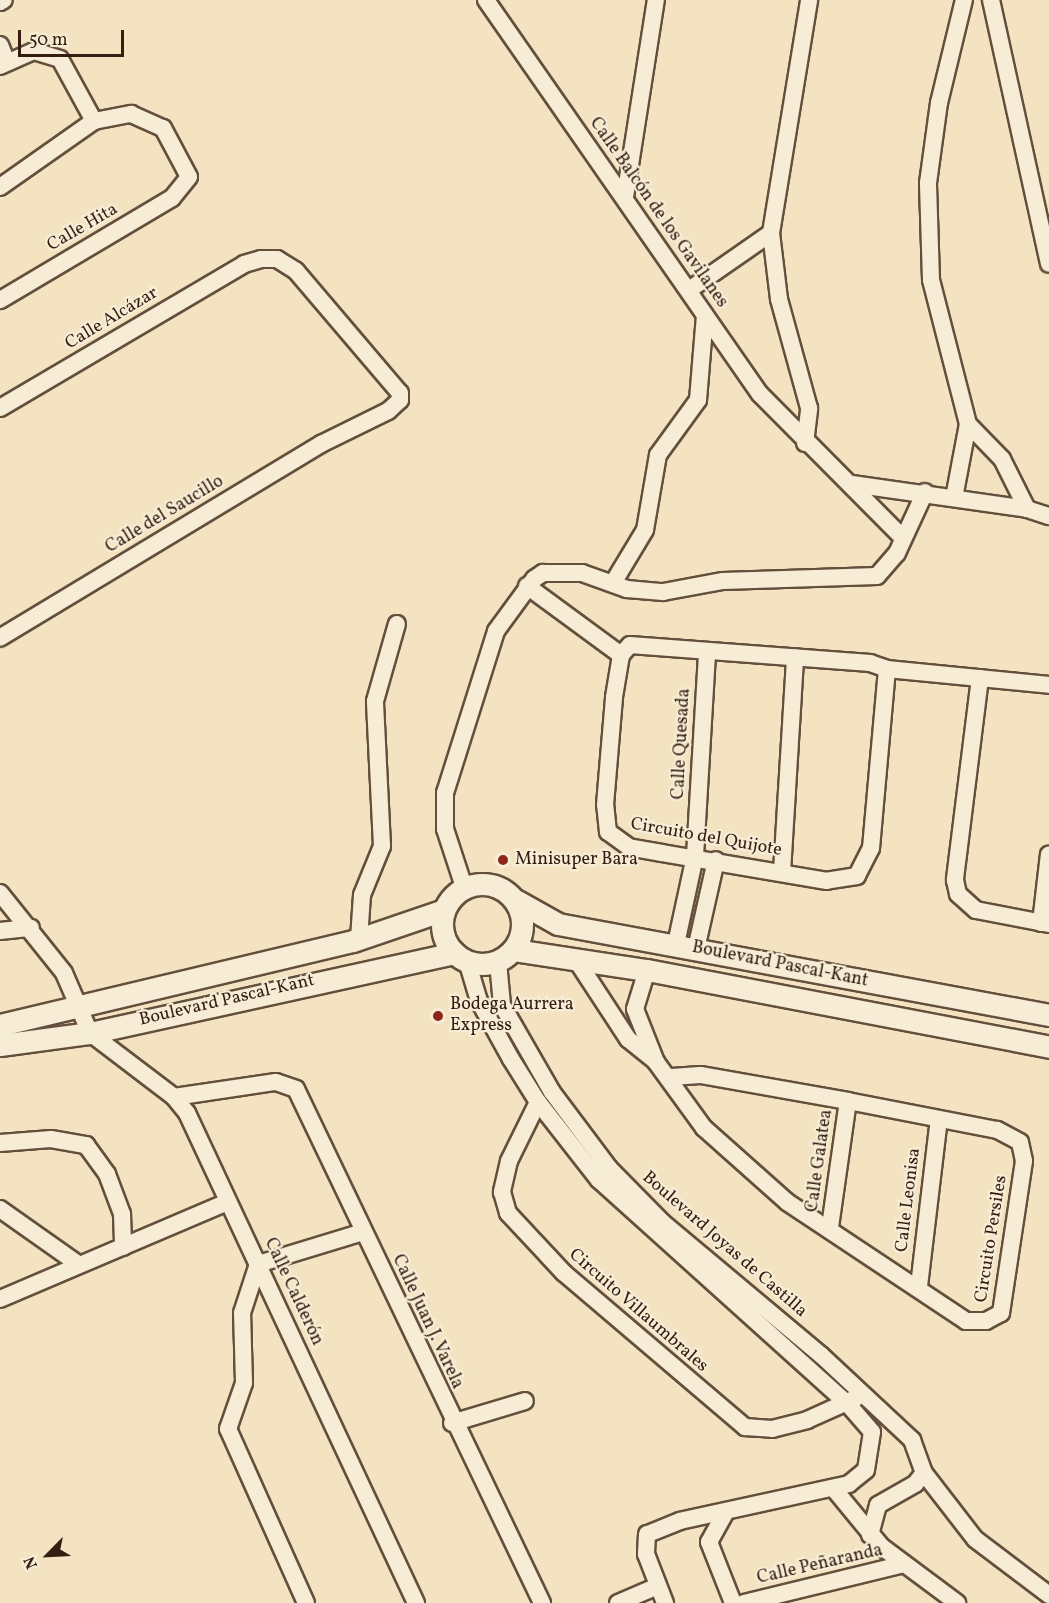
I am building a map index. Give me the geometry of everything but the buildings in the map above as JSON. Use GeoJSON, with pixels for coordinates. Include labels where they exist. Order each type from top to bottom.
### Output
{"type":"FeatureCollection","features":[{"type":"Feature","properties":{"kind":"street"},"geometry":{"type":"LineString","coordinates":[[625,197],[656,0]]}},
{"type":"Feature","properties":{"kind":"street"},"geometry":{"type":"LineString","coordinates":[[805,443],[809,408],[779,299],[771,233],[809,0]]}},
{"type":"Feature","properties":{"kind":"street"},"geometry":{"type":"LineString","coordinates":[[954,498],[968,424],[931,280],[927,234],[928,183],[939,103],[964,0]]}},
{"type":"Feature","properties":{"kind":"street"},"geometry":{"type":"LineString","coordinates":[[991,0],[1049,264]]}},
{"type":"Feature","properties":{"kind":"street","name":"Calle Balcón de los Gavilanes"},"geometry":{"type":"LineString","coordinates":[[493,4],[760,394],[805,443],[852,484],[902,537]]}},
{"type":"Feature","properties":{"kind":"street"},"geometry":{"type":"LineString","coordinates":[[0,45],[3,64],[34,51],[60,59],[94,121],[0,187]]}},
{"type":"Feature","properties":{"kind":"street","name":"Calle Hita"},"geometry":{"type":"LineString","coordinates":[[0,300],[184,187],[189,177],[184,161],[163,129],[131,114],[94,121]]}},
{"type":"Feature","properties":{"kind":"street"},"geometry":{"type":"LineString","coordinates":[[689,290],[771,233]]}},
{"type":"Feature","properties":{"kind":"street","name":"Calle del Saucillo"},"geometry":{"type":"LineString","coordinates":[[0,638],[351,429],[395,406],[400,400],[396,386],[296,272],[277,259],[244,264]]}},
{"type":"Feature","properties":{"kind":"street","name":"Calle Alcázar"},"geometry":{"type":"LineString","coordinates":[[2,401],[244,264]]}},
{"type":"Feature","properties":{"kind":"street"},"geometry":{"type":"LineString","coordinates":[[613,583],[645,530],[658,455],[698,400],[705,315]]}},
{"type":"Feature","properties":{"kind":"street"},"geometry":{"type":"LineString","coordinates":[[968,424],[1002,459],[1027,508]]}},
{"type":"Feature","properties":{"kind":"street"},"geometry":{"type":"LineString","coordinates":[[852,484],[925,492],[1027,508],[1049,516]]}},
{"type":"Feature","properties":{"kind":"street"},"geometry":{"type":"LineString","coordinates":[[464,887],[444,830],[445,793],[496,631],[526,586],[543,573],[562,571],[637,591],[663,592],[723,581],[858,579],[877,576],[889,566],[925,492]]}},
{"type":"Feature","properties":{"kind":"street"},"geometry":{"type":"LineString","coordinates":[[526,586],[621,655],[630,645],[646,643],[707,651],[870,663],[887,669],[1049,685]]}},
{"type":"Feature","properties":{"kind":"street"},"geometry":{"type":"LineString","coordinates":[[359,939],[362,895],[382,846],[375,694],[397,624]]}},
{"type":"Feature","properties":{"kind":"street","name":"Calle Quesada"},"geometry":{"type":"LineString","coordinates":[[676,944],[695,856],[707,651]]}},
{"type":"Feature","properties":{"kind":"street","name":"Circuito del Quijote"},"geometry":{"type":"LineString","coordinates":[[621,655],[605,805],[608,832],[629,847],[695,856],[837,882],[857,876],[863,869],[876,814],[887,669]]}},
{"type":"Feature","properties":{"kind":"street"},"geometry":{"type":"LineString","coordinates":[[782,872],[795,657]]}},
{"type":"Feature","properties":{"kind":"street"},"geometry":{"type":"LineString","coordinates":[[980,678],[955,880],[958,894],[976,910],[1045,924],[1049,854]]}},
{"type":"Feature","properties":{"kind":"street"},"geometry":{"type":"LineString","coordinates":[[696,949],[716,860]]}},
{"type":"Feature","properties":{"kind":"street"},"geometry":{"type":"LineString","coordinates":[[493,884],[517,901],[522,934],[506,956],[460,957],[443,933],[444,910],[464,887],[493,884]]}},
{"type":"Feature","properties":{"kind":"street"},"geometry":{"type":"LineString","coordinates":[[0,893],[31,928],[64,973],[90,1033]]}},
{"type":"Feature","properties":{"kind":"street","name":"Boulevard Pascal-Kant"},"geometry":{"type":"LineString","coordinates":[[517,901],[558,924],[676,944],[780,967],[1049,1016]]}},
{"type":"Feature","properties":{"kind":"street","name":"Boulevard Pascal-Kant"},"geometry":{"type":"LineString","coordinates":[[0,1025],[359,939],[444,910]]}},
{"type":"Feature","properties":{"kind":"street"},"geometry":{"type":"LineString","coordinates":[[0,931],[31,928]]}},
{"type":"Feature","properties":{"kind":"street","name":"Boulevard Pascal-Kant"},"geometry":{"type":"LineString","coordinates":[[506,956],[575,958],[647,970],[1049,1047]]}},
{"type":"Feature","properties":{"kind":"street","name":"Boulevard Joyas de Castilla"},"geometry":{"type":"LineString","coordinates":[[506,956],[502,1005],[552,1092],[609,1168],[663,1223],[862,1394],[912,1440],[924,1473],[975,1539],[1049,1595]]}},
{"type":"Feature","properties":{"kind":"street","name":"Boulevard Pascal-Kant"},"geometry":{"type":"LineString","coordinates":[[0,1045],[90,1033],[418,957],[460,957]]}},
{"type":"Feature","properties":{"kind":"street","name":"Boulevard Joyas de Castilla"},"geometry":{"type":"LineString","coordinates":[[460,957],[479,1001],[538,1102],[624,1206],[847,1403],[872,1432],[866,1470],[859,1478],[834,1489]]}},
{"type":"Feature","properties":{"kind":"street","name":"Circuito Persiles"},"geometry":{"type":"LineString","coordinates":[[575,958],[628,1039],[656,1062],[704,1128],[758,1180],[919,1286],[966,1321],[986,1321],[1001,1313],[1024,1161],[1020,1142],[1010,1135],[848,1101],[728,1079],[668,1077]]}},
{"type":"Feature","properties":{"kind":"street"},"geometry":{"type":"LineString","coordinates":[[775,995],[780,967]]}},
{"type":"Feature","properties":{"kind":"street","name":"Circuito Persiles"},"geometry":{"type":"LineString","coordinates":[[647,970],[635,1009],[656,1062]]}},
{"type":"Feature","properties":{"kind":"street","name":"Calle Calderón"},"geometry":{"type":"LineString","coordinates":[[90,1033],[174,1097],[198,1133],[227,1202],[416,1603]]}},
{"type":"Feature","properties":{"kind":"street","name":"Calle Juan J. Varela"},"geometry":{"type":"LineString","coordinates":[[174,1097],[285,1082],[296,1089],[452,1423],[542,1603]]}},
{"type":"Feature","properties":{"kind":"street","name":"Calle Galatea"},"geometry":{"type":"LineString","coordinates":[[830,1227],[848,1101]]}},
{"type":"Feature","properties":{"kind":"street","name":"Circuito Villaumbrales"},"geometry":{"type":"LineString","coordinates":[[538,1102],[509,1161],[502,1192],[508,1213],[564,1273],[745,1427],[772,1429],[847,1403],[862,1394]]}},
{"type":"Feature","properties":{"kind":"street","name":"Calle Leonisa"},"geometry":{"type":"LineString","coordinates":[[919,1286],[939,1119]]}},
{"type":"Feature","properties":{"kind":"street"},"geometry":{"type":"LineString","coordinates":[[0,1143],[51,1138],[87,1145],[107,1174],[122,1214],[123,1247]]}},
{"type":"Feature","properties":{"kind":"street"},"geometry":{"type":"LineString","coordinates":[[0,1299],[227,1202]]}},
{"type":"Feature","properties":{"kind":"street"},"geometry":{"type":"LineString","coordinates":[[0,1209],[78,1264]]}},
{"type":"Feature","properties":{"kind":"street"},"geometry":{"type":"LineString","coordinates":[[306,1603],[228,1429],[244,1383],[241,1325],[245,1295],[258,1264],[363,1232]]}},
{"type":"Feature","properties":{"kind":"street"},"geometry":{"type":"LineString","coordinates":[[452,1423],[525,1401]]}},
{"type":"Feature","properties":{"kind":"street"},"geometry":{"type":"LineString","coordinates":[[870,1535],[878,1505],[915,1484],[924,1473]]}},
{"type":"Feature","properties":{"kind":"street"},"geometry":{"type":"LineString","coordinates":[[665,1603],[645,1541],[660,1527],[724,1515],[834,1489],[870,1535],[904,1564],[957,1603]]}},
{"type":"Feature","properties":{"kind":"street"},"geometry":{"type":"LineString","coordinates":[[724,1515],[709,1542],[733,1603]]}},
{"type":"Feature","properties":{"kind":"street","name":"Calle Peñaranda"},"geometry":{"type":"LineString","coordinates":[[744,1603],[904,1564]]}},
{"type":"Feature","properties":{"kind":"street"},"geometry":{"type":"LineString","coordinates":[[618,1603],[658,1586]]}},
{"type":"Feature","properties":{"kind":"place","name":"Minisuper Bara"},"geometry":{"type":"Point","coordinates":[503,860]}},
{"type":"Feature","properties":{"kind":"place","name":"Bodega Aurrera Express"},"geometry":{"type":"Point","coordinates":[438,1016]}}]}
